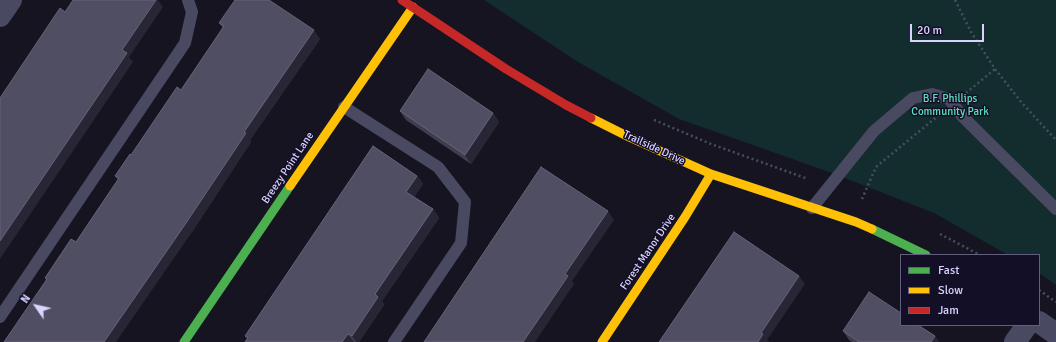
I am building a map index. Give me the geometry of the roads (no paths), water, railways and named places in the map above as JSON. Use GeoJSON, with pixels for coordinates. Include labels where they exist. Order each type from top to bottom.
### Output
{"type":"FeatureCollection","features":[{"type":"Feature","properties":{"kind":"street"},"geometry":{"type":"LineString","coordinates":[[0,16],[11,0]]}},
{"type":"Feature","properties":{"kind":"street","name":"Trailside Drive"},"geometry":{"type":"LineString","coordinates":[[402,0],[506,69],[566,105],[629,137],[711,174],[856,222],[924,254]]}},
{"type":"Feature","properties":{"kind":"street","name":"Breezy Point Lane"},"geometry":{"type":"LineString","coordinates":[[184,342],[413,7]]}},
{"type":"Feature","properties":{"kind":"street","name":"Forest Manor Drive"},"geometry":{"type":"LineString","coordinates":[[602,342],[685,217],[711,174]]}},
{"type":"Feature","properties":{"kind":"street"},"geometry":{"type":"LineString","coordinates":[[1040,323],[1056,334]]}},
{"type":"Feature","properties":{"kind":"street"},"geometry":{"type":"LineString","coordinates":[[1016,342],[1026,326]]}},
{"type":"Feature","properties":{"kind":"lane"},"geometry":{"type":"LineString","coordinates":[[0,317],[185,43],[192,12],[188,0]]}},
{"type":"Feature","properties":{"kind":"lane"},"geometry":{"type":"LineString","coordinates":[[812,208],[874,131],[913,98],[932,94],[948,99],[963,117],[1056,208]]}},
{"type":"Feature","properties":{"kind":"lane"},"geometry":{"type":"LineString","coordinates":[[344,107],[438,167],[465,202],[461,243],[394,342]]}},
{"type":"Feature","properties":{"kind":"park label","name":"B.F. Phillips Community Park"},"geometry":{"type":"Point","coordinates":[950,105]}}]}
